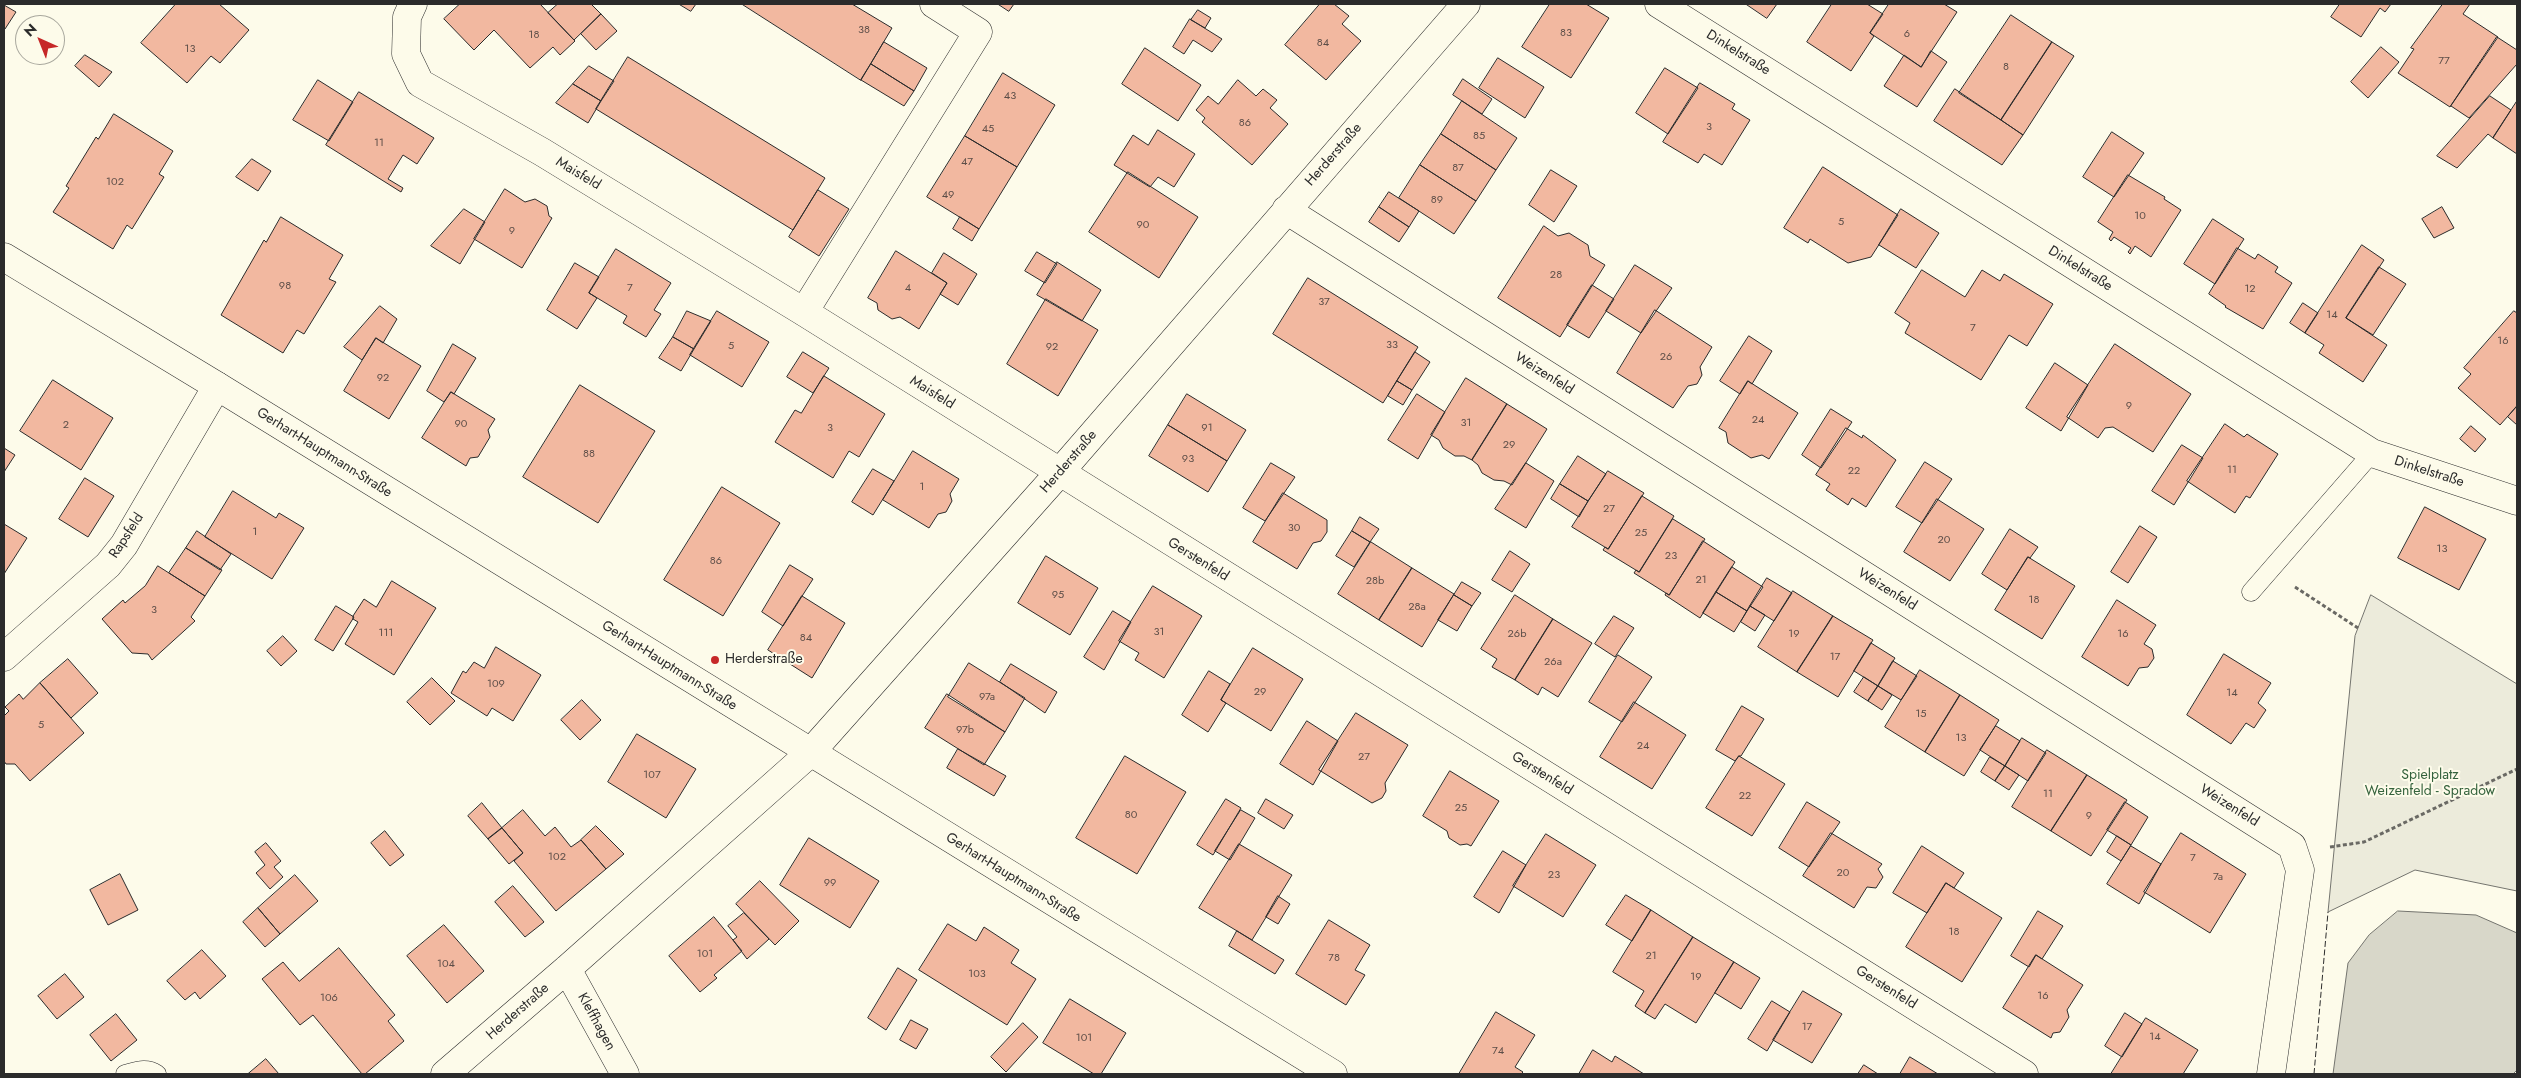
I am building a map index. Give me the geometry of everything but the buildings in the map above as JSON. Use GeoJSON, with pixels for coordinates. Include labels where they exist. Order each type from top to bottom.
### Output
{"type":"FeatureCollection","features":[{"type":"Feature","properties":{"kind":"street","name":"Maisfeld"},"geometry":{"type":"LineString","coordinates":[[413,4],[407,17],[406,54],[420,83],[542,152],[804,312],[1059,473]]}},
{"type":"Feature","properties":{"kind":"street"},"geometry":{"type":"LineString","coordinates":[[804,312],[978,32],[934,4]]}},
{"type":"Feature","properties":{"kind":"street","name":"Herderstraße"},"geometry":{"type":"LineString","coordinates":[[445,1074],[567,969],[810,753],[1059,473],[1466,4]]}},
{"type":"Feature","properties":{"kind":"street","name":"Dinkelstraße"},"geometry":{"type":"LineString","coordinates":[[1659,4],[2372,454],[2517,501]]}},
{"type":"Feature","properties":{"kind":"street","name":"Weizenfeld"},"geometry":{"type":"LineString","coordinates":[[1286,210],[2292,846]]}},
{"type":"Feature","properties":{"kind":"street","name":"Gerhart-Hauptmann-Straße"},"geometry":{"type":"LineString","coordinates":[[4,258],[217,386],[1333,1074]]}},
{"type":"Feature","properties":{"kind":"street","name":"Rapsfeld"},"geometry":{"type":"LineString","coordinates":[[4,658],[108,565],[124,545],[217,386]]}},
{"type":"Feature","properties":{"kind":"street","name":"Gerstenfeld"},"geometry":{"type":"LineString","coordinates":[[1059,473],[2024,1074]]}},
{"type":"Feature","properties":{"kind":"street"},"geometry":{"type":"LineString","coordinates":[[2271,1074],[2300,870],[2292,846]]}},
{"type":"Feature","properties":{"kind":"street","name":"Kleffhagen"},"geometry":{"type":"LineString","coordinates":[[567,969],[625,1074]]}},
{"type":"Feature","properties":{"kind":"lane"},"geometry":{"type":"LineString","coordinates":[[2251,592],[2372,454]]}},
{"type":"Feature","properties":{"kind":"lane"},"geometry":{"type":"LineString","coordinates":[[125,1074],[142,1070],[150,1070],[157,1074]]}},
{"type":"Feature","properties":{"kind":"path"},"geometry":{"type":"LineString","coordinates":[[2269,570],[2358,628]]}},
{"type":"Feature","properties":{"kind":"path"},"geometry":{"type":"LineString","coordinates":[[2292,846],[2323,848],[2364,842],[2517,769]]}},
{"type":"Feature","properties":{"kind":"green space","name":"Spielplatz Weizenfeld - Spradow"},"geometry":{"type":"Polygon","coordinates":[[[2371,595],[2517,684],[2517,891],[2415,870],[2328,912],[2355,636],[2371,595]]]}},
{"type":"Feature","properties":{"kind":"shaded area"},"geometry":{"type":"Polygon","coordinates":[[[2398,911],[2476,915],[2517,933],[2517,1070],[2513,1074],[2333,1074],[2348,963],[2369,935],[2398,911]]]}},
{"type":"Feature","properties":{"kind":"fence"},"geometry":{"type":"LineString","coordinates":[[2314,1074],[2328,912]]}},
{"type":"Feature","properties":{"kind":"place","name":"Herderstraße"},"geometry":{"type":"Point","coordinates":[715,660]}}]}
